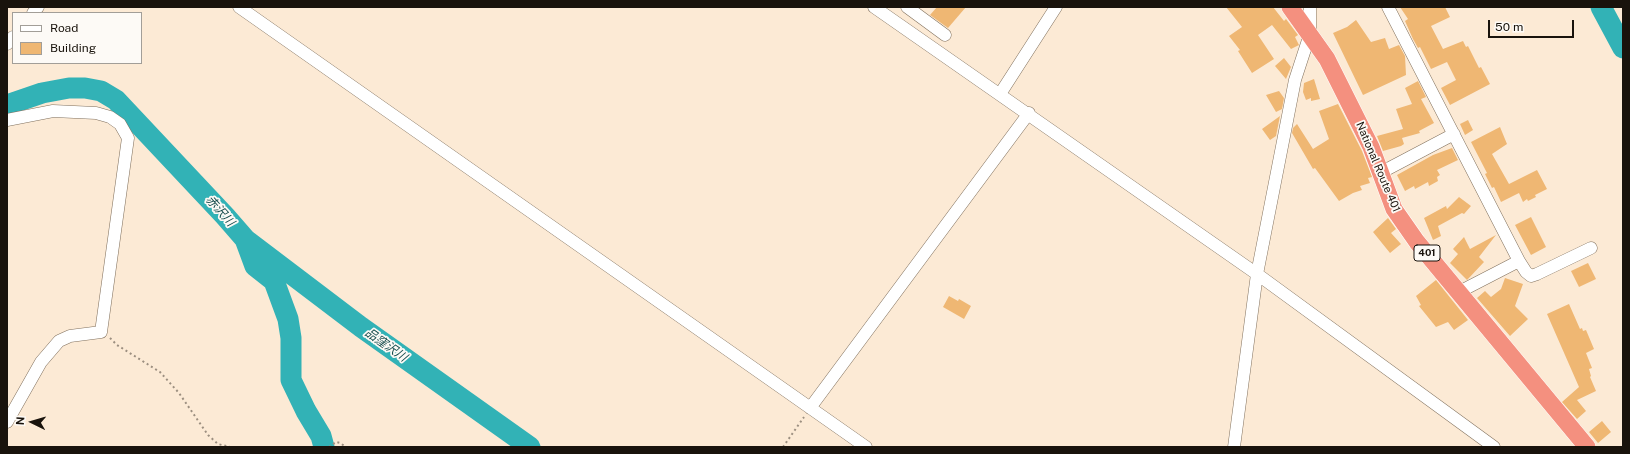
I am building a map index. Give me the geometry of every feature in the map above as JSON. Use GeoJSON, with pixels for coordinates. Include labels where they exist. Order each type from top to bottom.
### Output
{"type":"FeatureCollection","features":[{"type":"Feature","properties":{"kind":"highway","name":"National Route 401"},"geometry":{"type":"LineString","coordinates":[[1290,7],[1327,59],[1334,72],[1371,147],[1394,209],[1417,242],[1587,447]]}},
{"type":"Feature","properties":{"kind":"street"},"geometry":{"type":"LineString","coordinates":[[239,7],[866,447]]}},
{"type":"Feature","properties":{"kind":"street"},"geometry":{"type":"LineString","coordinates":[[874,7],[1257,274],[1494,447]]}},
{"type":"Feature","properties":{"kind":"street"},"geometry":{"type":"LineString","coordinates":[[907,7],[945,35]]}},
{"type":"Feature","properties":{"kind":"street"},"geometry":{"type":"LineString","coordinates":[[1000,94],[1056,7]]}},
{"type":"Feature","properties":{"kind":"street"},"geometry":{"type":"LineString","coordinates":[[1234,447],[1257,274],[1295,80],[1310,34],[1310,7]]}},
{"type":"Feature","properties":{"kind":"street"},"geometry":{"type":"LineString","coordinates":[[1388,7],[1526,272],[1531,276],[1537,274],[1591,248]]}},
{"type":"Feature","properties":{"kind":"street"},"geometry":{"type":"LineString","coordinates":[[7,120],[53,110],[96,113],[110,117],[120,124],[128,138],[101,332],[70,336],[59,341],[41,362],[7,422]]}},
{"type":"Feature","properties":{"kind":"street"},"geometry":{"type":"LineString","coordinates":[[810,408],[1028,113]]}},
{"type":"Feature","properties":{"kind":"street"},"geometry":{"type":"LineString","coordinates":[[1380,173],[1454,134]]}},
{"type":"Feature","properties":{"kind":"street"},"geometry":{"type":"LineString","coordinates":[[1459,292],[1519,261]]}},
{"type":"Feature","properties":{"kind":"path"},"geometry":{"type":"LineString","coordinates":[[101,332],[117,345],[160,372],[179,392],[208,435],[218,444],[230,447]]}},
{"type":"Feature","properties":{"kind":"path"},"geometry":{"type":"LineString","coordinates":[[784,447],[810,408]]}},
{"type":"Feature","properties":{"kind":"path"},"geometry":{"type":"LineString","coordinates":[[329,447],[336,442],[346,447]]}},
{"type":"Feature","properties":{"kind":"building"},"geometry":{"type":"Polygon","coordinates":[[[937,7],[966,7],[948,28],[930,15],[937,7]]]}},
{"type":"Feature","properties":{"kind":"building"},"geometry":{"type":"Polygon","coordinates":[[[1226,7],[1273,7],[1284,21],[1286,19],[1298,35],[1295,37],[1299,45],[1291,49],[1272,25],[1258,35],[1274,59],[1252,73],[1238,51],[1240,50],[1229,36],[1242,27],[1226,7]]]}},
{"type":"Feature","properties":{"kind":"building"},"geometry":{"type":"Polygon","coordinates":[[[1400,7],[1445,7],[1450,17],[1431,26],[1443,49],[1463,41],[1466,47],[1468,46],[1479,68],[1481,67],[1490,84],[1450,105],[1441,88],[1456,80],[1447,62],[1431,69],[1420,47],[1418,48],[1413,39],[1405,21],[1408,19],[1400,7]]]}},
{"type":"Feature","properties":{"kind":"building"},"geometry":{"type":"Polygon","coordinates":[[[1356,20],[1371,42],[1385,38],[1389,49],[1399,45],[1405,56],[1406,75],[1363,95],[1333,33],[1347,27],[1356,20]]]}},
{"type":"Feature","properties":{"kind":"building"},"geometry":{"type":"Polygon","coordinates":[[[1284,58],[1291,67],[1286,79],[1275,66],[1284,58]]]}},
{"type":"Feature","properties":{"kind":"building"},"geometry":{"type":"Polygon","coordinates":[[[1314,79],[1320,99],[1311,101],[1311,98],[1306,100],[1303,92],[1304,83],[1314,79]]]}},
{"type":"Feature","properties":{"kind":"building"},"geometry":{"type":"Polygon","coordinates":[[[1418,81],[1426,97],[1421,99],[1434,123],[1419,131],[1420,133],[1402,138],[1404,144],[1401,146],[1383,151],[1377,136],[1403,129],[1396,109],[1412,104],[1405,88],[1418,81]]]}},
{"type":"Feature","properties":{"kind":"building"},"geometry":{"type":"Polygon","coordinates":[[[1279,91],[1284,98],[1282,109],[1276,112],[1266,95],[1279,91]]]}},
{"type":"Feature","properties":{"kind":"building"},"geometry":{"type":"Polygon","coordinates":[[[1338,104],[1362,151],[1372,177],[1368,178],[1370,183],[1360,186],[1362,190],[1339,201],[1315,168],[1313,169],[1292,133],[1293,128],[1297,124],[1313,149],[1329,139],[1319,111],[1338,104]]]}},
{"type":"Feature","properties":{"kind":"building"},"geometry":{"type":"Polygon","coordinates":[[[1280,116],[1276,136],[1270,140],[1262,129],[1280,116]]]}},
{"type":"Feature","properties":{"kind":"building"},"geometry":{"type":"Polygon","coordinates":[[[1468,120],[1473,130],[1465,135],[1460,124],[1468,120]]]}},
{"type":"Feature","properties":{"kind":"building"},"geometry":{"type":"Polygon","coordinates":[[[1500,127],[1507,144],[1492,154],[1509,184],[1537,170],[1547,189],[1535,195],[1536,197],[1528,201],[1527,199],[1523,202],[1519,193],[1501,202],[1494,187],[1492,188],[1485,174],[1487,173],[1471,142],[1500,127]]]}},
{"type":"Feature","properties":{"kind":"building"},"geometry":{"type":"Polygon","coordinates":[[[1452,148],[1458,160],[1437,170],[1440,175],[1437,177],[1438,181],[1429,186],[1428,182],[1415,189],[1414,186],[1405,191],[1397,175],[1433,155],[1452,148]]]}},
{"type":"Feature","properties":{"kind":"building"},"geometry":{"type":"Polygon","coordinates":[[[1459,197],[1471,206],[1464,214],[1462,213],[1438,226],[1441,236],[1433,240],[1424,218],[1446,206],[1447,209],[1459,197]]]}},
{"type":"Feature","properties":{"kind":"building"},"geometry":{"type":"Polygon","coordinates":[[[1531,217],[1546,247],[1531,255],[1515,225],[1531,217]]]}},
{"type":"Feature","properties":{"kind":"building"},"geometry":{"type":"Polygon","coordinates":[[[1388,218],[1396,229],[1391,233],[1401,244],[1390,253],[1373,232],[1388,218]]]}},
{"type":"Feature","properties":{"kind":"building"},"geometry":{"type":"Polygon","coordinates":[[[1496,235],[1479,257],[1484,262],[1467,280],[1450,263],[1458,254],[1453,249],[1464,237],[1470,249],[1496,235]]]}},
{"type":"Feature","properties":{"kind":"building"},"geometry":{"type":"Polygon","coordinates":[[[1588,263],[1596,279],[1579,287],[1571,271],[1588,263]]]}},
{"type":"Feature","properties":{"kind":"building"},"geometry":{"type":"Polygon","coordinates":[[[1505,278],[1523,284],[1515,306],[1528,319],[1510,336],[1477,298],[1485,291],[1491,297],[1501,289],[1505,278]]]}},
{"type":"Feature","properties":{"kind":"building"},"geometry":{"type":"Polygon","coordinates":[[[1436,280],[1468,320],[1454,330],[1448,322],[1436,327],[1419,306],[1421,305],[1416,296],[1436,280]]]}},
{"type":"Feature","properties":{"kind":"building"},"geometry":{"type":"Polygon","coordinates":[[[949,296],[958,301],[959,299],[971,306],[964,319],[943,307],[949,296]]]}},
{"type":"Feature","properties":{"kind":"building"},"geometry":{"type":"Polygon","coordinates":[[[1569,304],[1580,329],[1582,328],[1583,331],[1586,330],[1594,349],[1586,353],[1592,368],[1589,369],[1590,377],[1596,391],[1577,400],[1586,411],[1577,419],[1562,402],[1579,387],[1547,314],[1569,304]]]}},
{"type":"Feature","properties":{"kind":"building"},"geometry":{"type":"Polygon","coordinates":[[[1602,421],[1611,432],[1598,443],[1589,432],[1602,421]]]}},
{"type":"Feature","properties":{"kind":"waterway"},"geometry":{"type":"LineString","coordinates":[[1601,7],[1623,48]]}},
{"type":"Feature","properties":{"kind":"waterway","name":"赤沢川"},"geometry":{"type":"LineString","coordinates":[[7,105],[42,93],[69,88],[85,88],[101,91],[116,100],[225,216],[245,239],[255,266],[274,281],[288,319],[291,338],[291,380],[306,411],[321,436],[324,447]]}},
{"type":"Feature","properties":{"kind":"waterway","name":"品窪沢川"},"geometry":{"type":"LineString","coordinates":[[245,239],[361,327],[530,447]]}}]}
